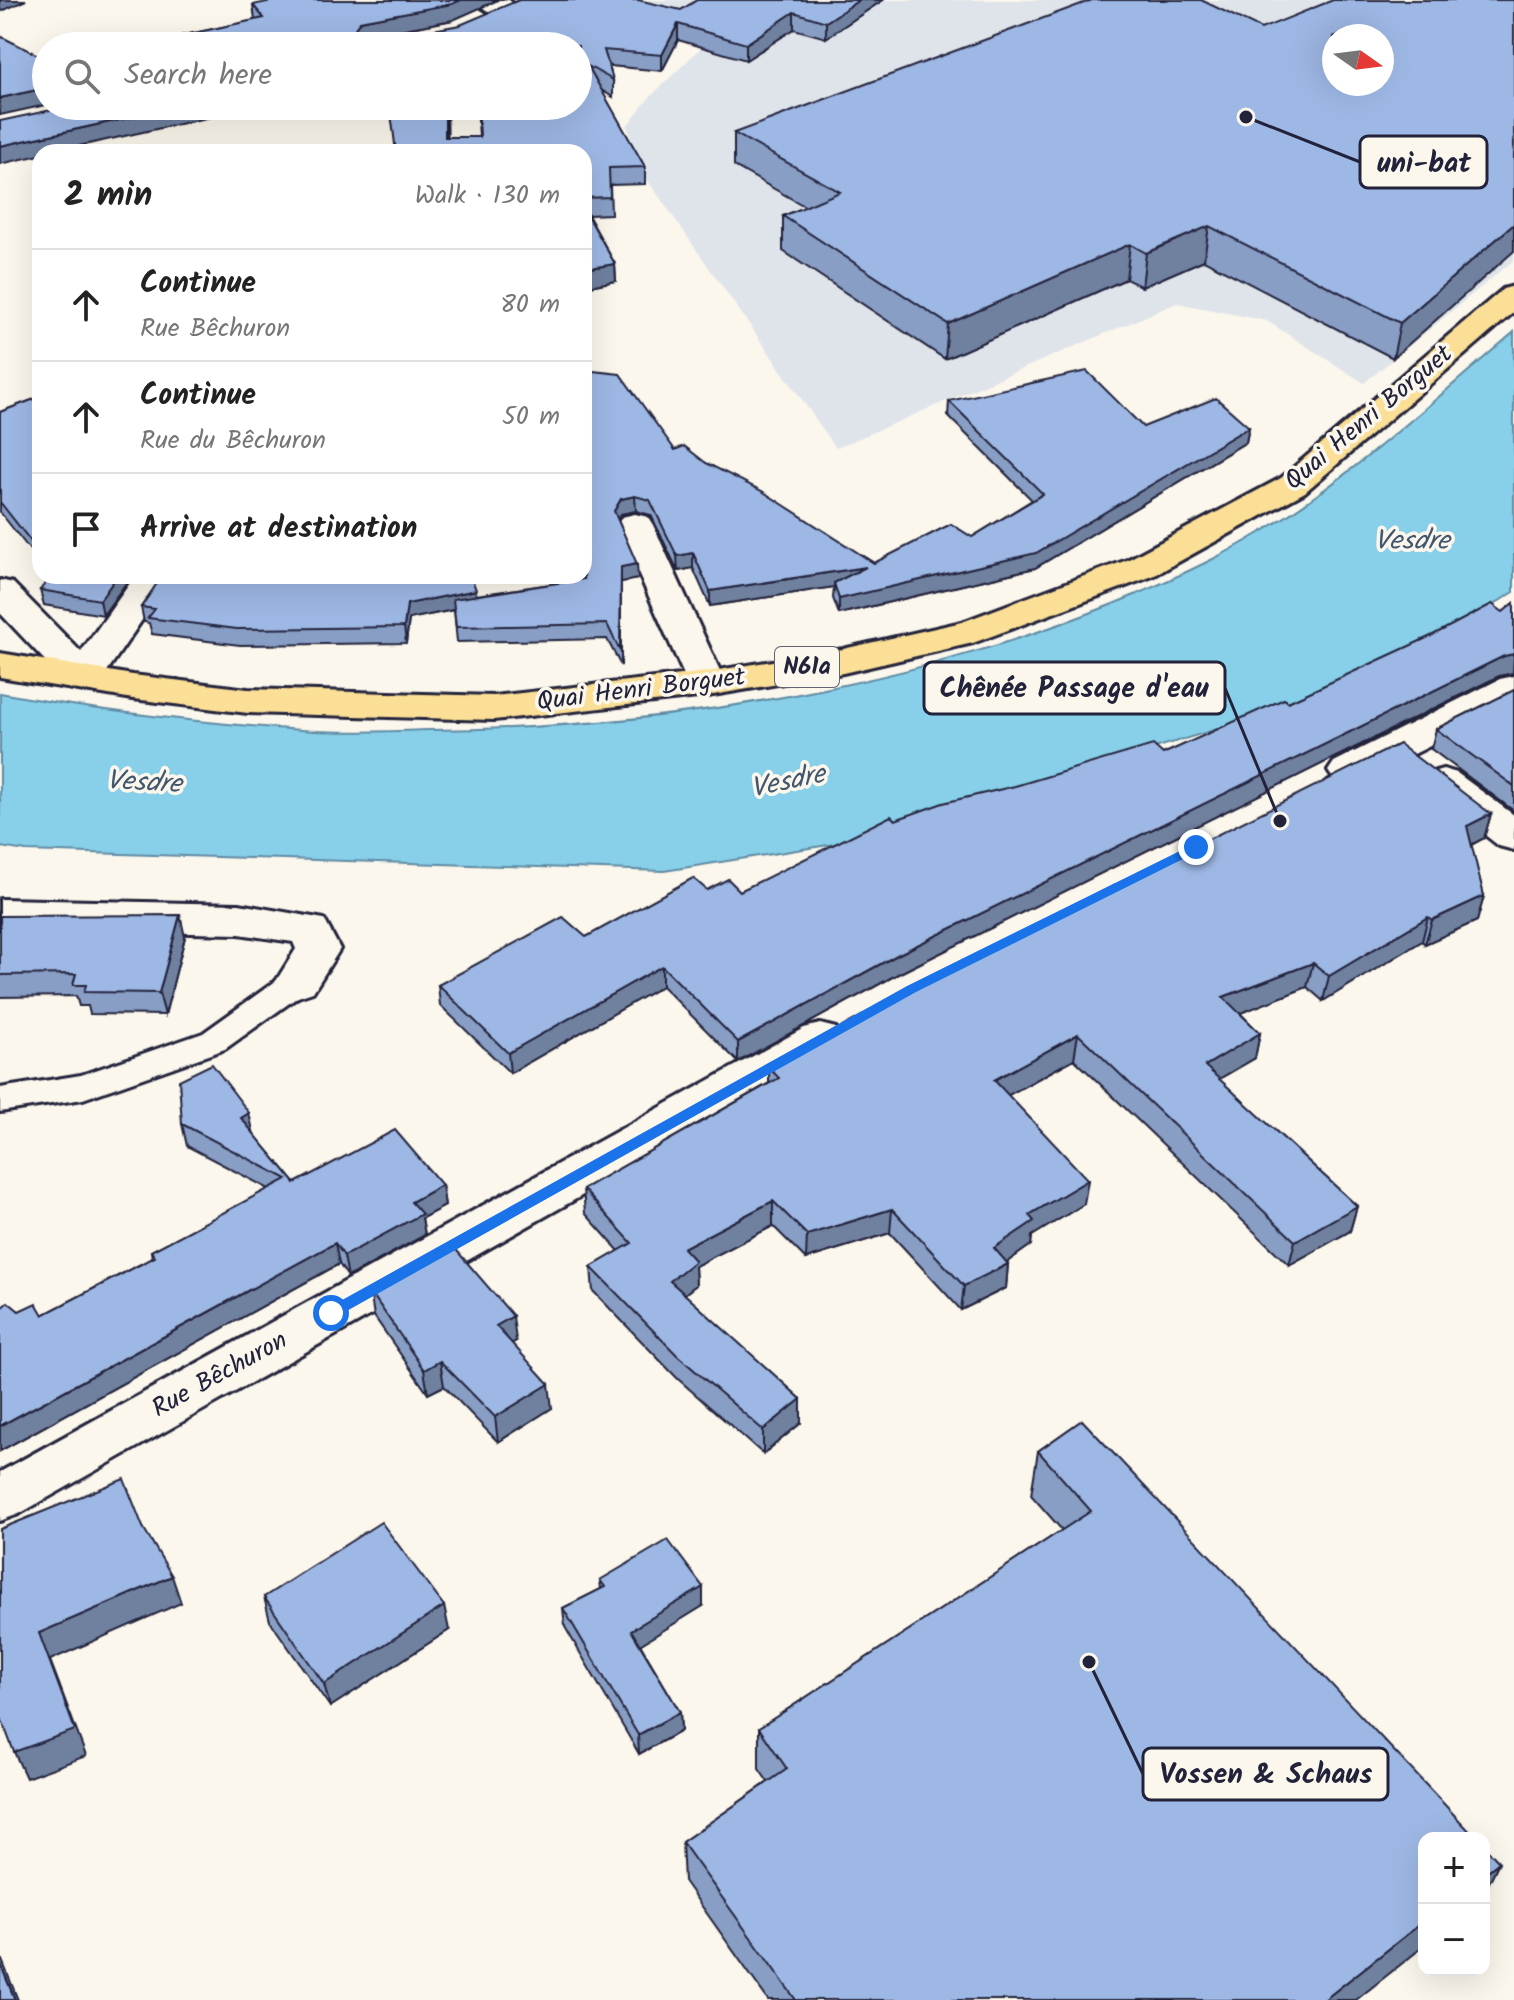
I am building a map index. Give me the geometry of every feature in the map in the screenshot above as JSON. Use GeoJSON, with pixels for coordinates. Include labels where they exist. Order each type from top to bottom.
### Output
{"type":"FeatureCollection","features":[{"type":"Feature","properties":{"kind":"main road","name":"Quai Henri Borguet"},"geometry":{"type":"LineString","coordinates":[[0,665],[248,701],[494,708],[707,684],[843,661],[973,631],[1140,568],[1293,485],[1514,296]]}},
{"type":"Feature","properties":{"kind":"street"},"geometry":{"type":"LineString","coordinates":[[472,25],[507,3]]}},
{"type":"Feature","properties":{"kind":"street"},"geometry":{"type":"LineString","coordinates":[[463,120],[464,144]]}},
{"type":"Feature","properties":{"kind":"street"},"geometry":{"type":"LineString","coordinates":[[635,525],[707,684]]}},
{"type":"Feature","properties":{"kind":"street"},"geometry":{"type":"LineString","coordinates":[[0,591],[83,677],[148,584]]}},
{"type":"Feature","properties":{"kind":"street"},"geometry":{"type":"LineString","coordinates":[[1310,790],[1514,688]]}},
{"type":"Feature","properties":{"kind":"street"},"geometry":{"type":"LineString","coordinates":[[1396,747],[1514,836]]}},
{"type":"Feature","properties":{"kind":"street"},"geometry":{"type":"LineString","coordinates":[[0,914],[239,919],[309,930],[318,949],[298,981]]}},
{"type":"Feature","properties":{"kind":"street","name":"Rue Bêchuron"},"geometry":{"type":"LineString","coordinates":[[0,1498],[860,1018]]}},
{"type":"Feature","properties":{"kind":"lane"},"geometry":{"type":"LineString","coordinates":[[0,1100],[83,1087],[214,1041],[298,981]]}},
{"type":"Feature","properties":{"kind":"shaded area"},"geometry":{"type":"Polygon","coordinates":[[[622,0],[1514,0],[1514,260],[1364,383],[1267,321],[1177,303],[836,448],[644,175],[627,126],[650,97],[714,35],[622,0]]]}},
{"type":"Feature","properties":{"kind":"water","name":"Vesdre"},"geometry":{"type":"Polygon","coordinates":[[[1514,332],[1514,592],[1361,685],[847,842],[664,871],[26,851],[0,847],[0,693],[78,706],[236,725],[372,732],[526,727],[626,719],[727,706],[828,688],[928,665],[1026,636],[1120,601],[1250,539],[1368,456],[1514,332]]]}},
{"type":"Feature","properties":{"kind":"building"},"geometry":{"type":"Polygon","coordinates":[[[276,0],[461,0],[360,21],[354,30],[356,32],[199,32],[264,18],[253,5],[276,0]]]}},
{"type":"Feature","properties":{"kind":"building"},"geometry":{"type":"Polygon","coordinates":[[[519,0],[638,0],[681,10],[697,0],[859,0],[826,22],[794,12],[746,44],[678,24],[662,55],[604,50],[613,80],[592,68],[592,32],[422,32],[460,25],[519,0]]]}},
{"type":"Feature","properties":{"kind":"building"},"geometry":{"type":"Polygon","coordinates":[[[1092,0],[1201,0],[1261,29],[1333,0],[1514,0],[1514,224],[1400,323],[1209,226],[1146,253],[1130,244],[948,324],[783,216],[840,192],[734,133],[1092,0]]]}},
{"type":"Feature","properties":{"kind":"building"},"geometry":{"type":"Polygon","coordinates":[[[0,36],[32,52],[32,91],[0,98],[0,36]]]}},
{"type":"Feature","properties":{"kind":"building"},"geometry":{"type":"Polygon","coordinates":[[[592,73],[645,167],[609,168],[610,197],[592,198],[592,144],[395,144],[392,120],[445,120],[445,137],[480,137],[479,120],[592,120],[592,73]]]}},
{"type":"Feature","properties":{"kind":"building"},"geometry":{"type":"Polygon","coordinates":[[[32,114],[32,120],[119,120],[0,146],[0,121],[32,114]]]}},
{"type":"Feature","properties":{"kind":"building"},"geometry":{"type":"Polygon","coordinates":[[[592,223],[615,264],[592,268],[592,223]]]}},
{"type":"Feature","properties":{"kind":"building"},"geometry":{"type":"Polygon","coordinates":[[[592,371],[620,374],[675,450],[684,446],[706,463],[762,491],[874,563],[951,524],[972,537],[1043,494],[949,401],[1087,371],[1143,427],[1216,398],[1249,427],[1036,553],[839,599],[834,583],[866,567],[710,591],[693,553],[677,556],[650,500],[635,496],[621,499],[614,511],[637,564],[621,567],[620,651],[607,624],[456,627],[453,599],[551,584],[592,584],[592,371]]]}},
{"type":"Feature","properties":{"kind":"building"},"geometry":{"type":"Polygon","coordinates":[[[32,400],[32,543],[0,502],[0,412],[32,400]]]}},
{"type":"Feature","properties":{"kind":"building"},"geometry":{"type":"Polygon","coordinates":[[[45,584],[111,584],[100,600],[40,590],[45,584]]]}},
{"type":"Feature","properties":{"kind":"building"},"geometry":{"type":"Polygon","coordinates":[[[157,584],[474,584],[476,590],[407,604],[404,627],[237,629],[148,618],[155,609],[141,607],[157,584]]]}},
{"type":"Feature","properties":{"kind":"building"},"geometry":{"type":"Polygon","coordinates":[[[1514,603],[1514,654],[1504,656],[897,955],[738,1042],[662,966],[508,1053],[438,985],[563,917],[586,937],[693,878],[707,890],[728,879],[740,891],[891,816],[895,820],[943,803],[1015,786],[1153,745],[1163,754],[1284,699],[1288,702],[1431,636],[1492,604],[1503,612],[1514,603]]]}},
{"type":"Feature","properties":{"kind":"building"},"geometry":{"type":"Polygon","coordinates":[[[1514,690],[1514,786],[1436,729],[1514,690]]]}},
{"type":"Feature","properties":{"kind":"building"},"geometry":{"type":"Polygon","coordinates":[[[1399,744],[1491,814],[1467,826],[1484,896],[1432,920],[1428,917],[1329,976],[1313,963],[1223,997],[1260,1033],[1205,1066],[1357,1206],[1295,1241],[1078,1034],[994,1080],[1088,1180],[1029,1215],[1034,1221],[994,1248],[1008,1264],[964,1286],[892,1209],[807,1235],[773,1201],[683,1248],[695,1261],[670,1281],[801,1399],[763,1430],[677,1355],[591,1267],[632,1243],[583,1189],[779,1078],[769,1068],[930,978],[1399,744]]]}},
{"type":"Feature","properties":{"kind":"building"},"geometry":{"type":"Polygon","coordinates":[[[180,915],[159,993],[84,992],[86,985],[73,985],[76,974],[0,975],[0,916],[180,915]]]}},
{"type":"Feature","properties":{"kind":"building"},"geometry":{"type":"Polygon","coordinates":[[[212,1064],[249,1113],[241,1118],[295,1183],[395,1130],[442,1185],[411,1202],[422,1214],[344,1256],[335,1243],[0,1426],[0,1309],[8,1302],[19,1311],[36,1303],[43,1315],[155,1257],[151,1251],[287,1179],[182,1124],[179,1080],[212,1064]]]}},
{"type":"Feature","properties":{"kind":"building"},"geometry":{"type":"Polygon","coordinates":[[[452,1245],[513,1316],[496,1326],[549,1384],[495,1417],[440,1361],[424,1370],[370,1291],[452,1245]]]}},
{"type":"Feature","properties":{"kind":"building"},"geometry":{"type":"Polygon","coordinates":[[[1082,1420],[1470,1832],[1418,1832],[1418,1926],[1324,2000],[796,2000],[682,1842],[787,1769],[759,1728],[1091,1511],[1038,1451],[1082,1420]]]}},
{"type":"Feature","properties":{"kind":"building"},"geometry":{"type":"Polygon","coordinates":[[[124,1479],[143,1527],[172,1576],[39,1633],[75,1730],[14,1752],[0,1715],[0,1529],[124,1479]]]}},
{"type":"Feature","properties":{"kind":"building"},"geometry":{"type":"Polygon","coordinates":[[[381,1522],[444,1606],[324,1684],[264,1597],[381,1522]]]}},
{"type":"Feature","properties":{"kind":"building"},"geometry":{"type":"Polygon","coordinates":[[[668,1540],[703,1587],[631,1630],[680,1712],[638,1735],[563,1608],[605,1587],[600,1580],[668,1540]]]}},
{"type":"Feature","properties":{"kind":"building"},"geometry":{"type":"Polygon","coordinates":[[[1490,1852],[1499,1862],[1490,1869],[1490,1852]]]}},
{"type":"Feature","properties":{"kind":"building"},"geometry":{"type":"Polygon","coordinates":[[[0,1963],[15,2000],[0,2000],[0,1963]]]}},
{"type":"Feature","properties":{"kind":"place","name":"uni-bat"},"geometry":{"type":"Point","coordinates":[1246,117]}},
{"type":"Feature","properties":{"kind":"place","name":"Chênée Passage d'eau"},"geometry":{"type":"Point","coordinates":[1280,821]}},
{"type":"Feature","properties":{"kind":"place","name":"Vossen & Schaus"},"geometry":{"type":"Point","coordinates":[1089,1662]}},
{"type":"Feature","properties":{"kind":"route"},"geometry":{"type":"LineString","coordinates":[[331,1313],[912,989],[1196,847]]}}]}
